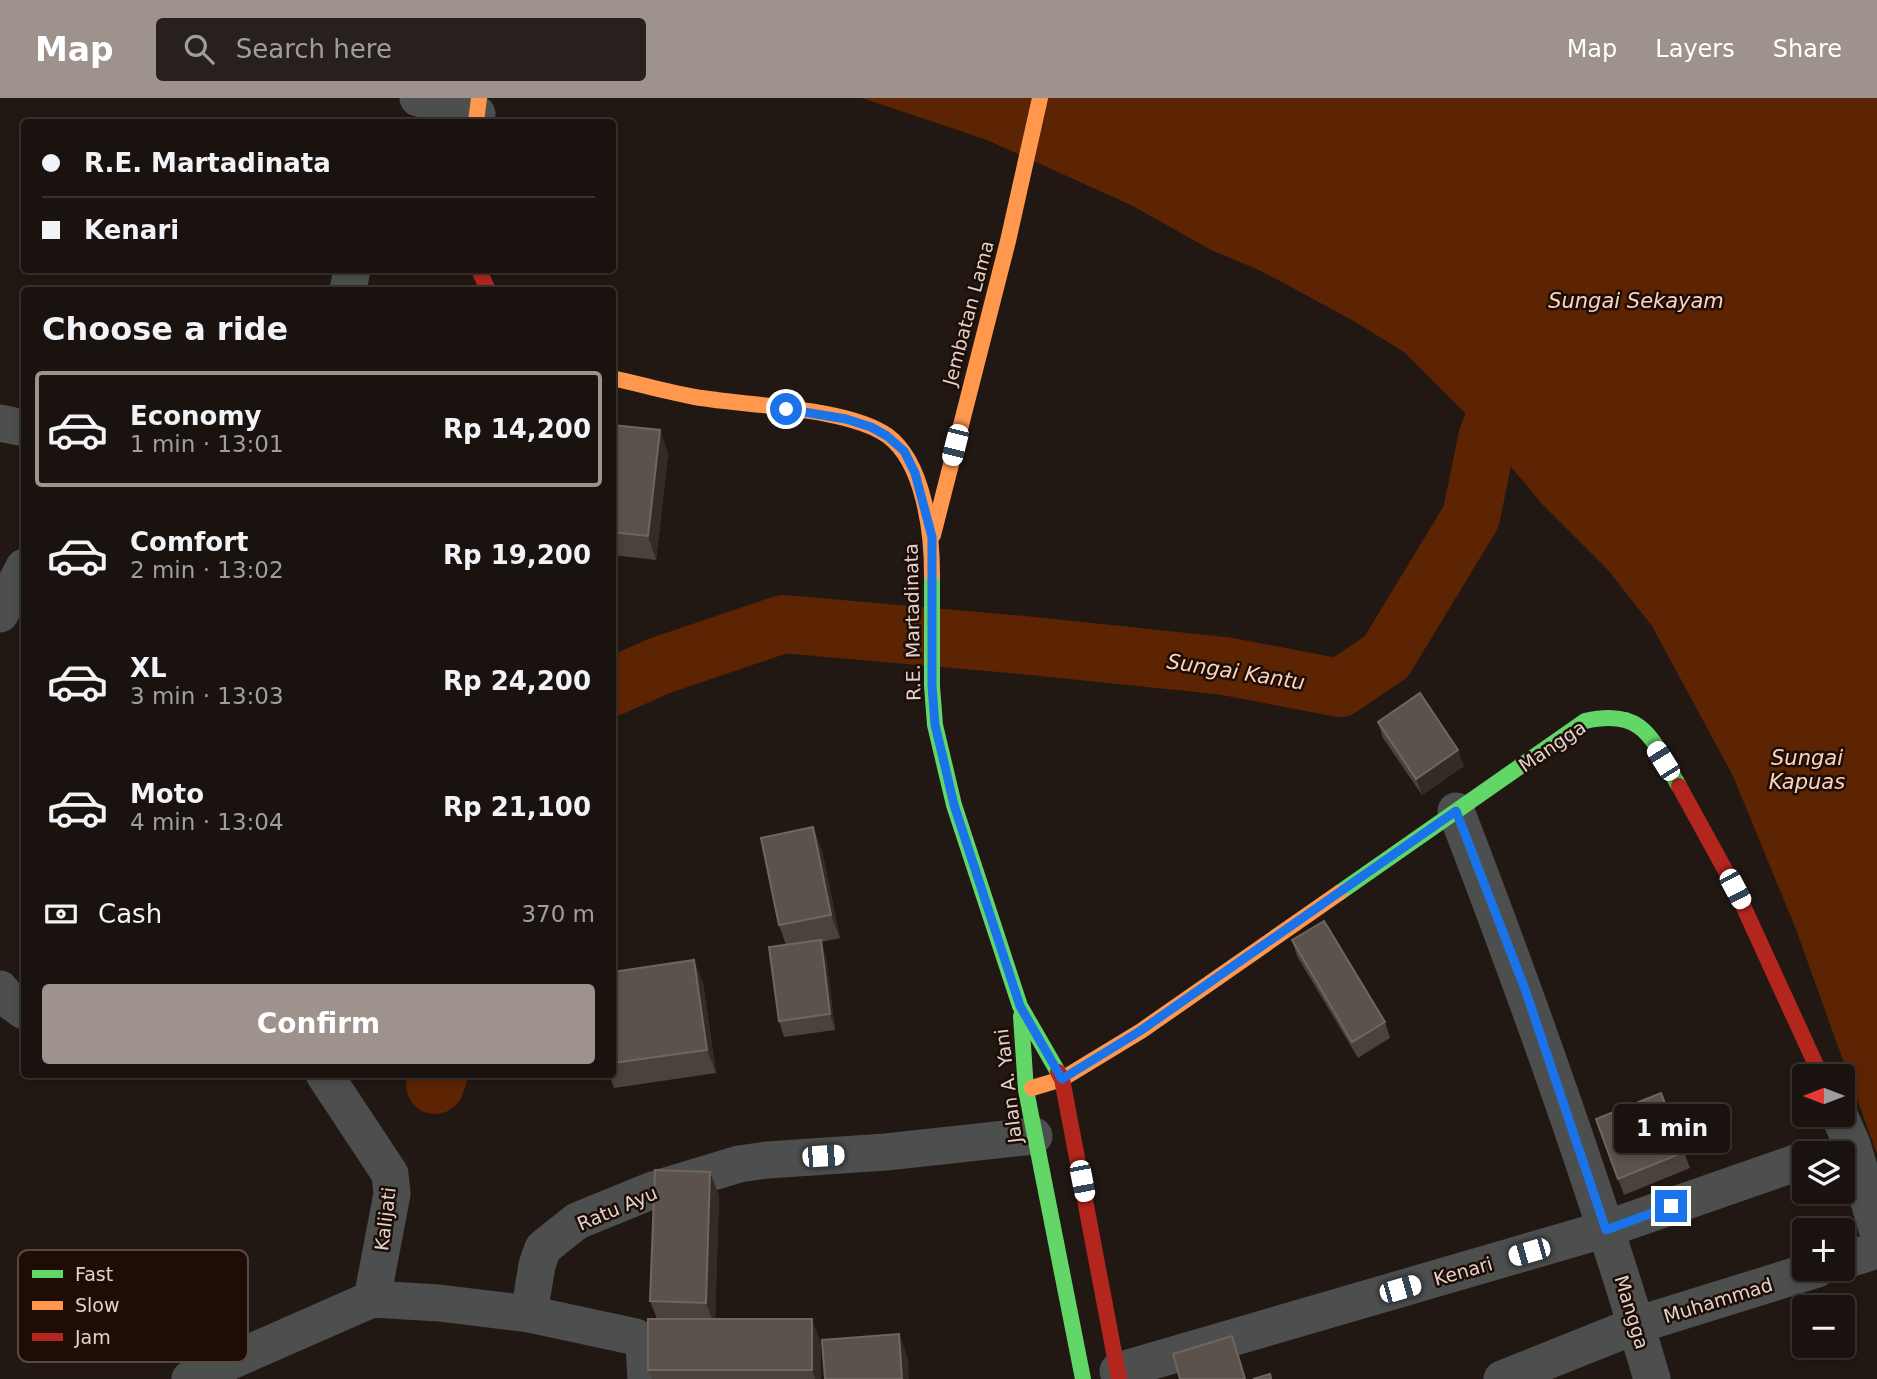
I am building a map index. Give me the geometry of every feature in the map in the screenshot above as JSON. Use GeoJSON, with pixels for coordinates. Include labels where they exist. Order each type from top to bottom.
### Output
{"type":"FeatureCollection","features":[{"type":"Feature","properties":{"kind":"main road","name":"Jembatan Lama"},"geometry":{"type":"LineString","coordinates":[[932,537],[1008,241],[1040,98]]}},
{"type":"Feature","properties":{"kind":"main road","name":"R.E. Martadinata"},"geometry":{"type":"LineString","coordinates":[[616,379],[696,397],[805,411],[871,427],[887,436],[904,451],[915,473],[932,537],[932,686],[935,725],[954,805],[1020,1006]]}},
{"type":"Feature","properties":{"kind":"main road","name":"Mangga"},"geometry":{"type":"LineString","coordinates":[[1026,1090],[1062,1079],[1140,1031],[1586,720],[1608,716],[1635,723],[1650,740],[1690,803],[1746,911],[1816,1064]]}},
{"type":"Feature","properties":{"kind":"main road","name":"Jalan A. Yani"},"geometry":{"type":"LineString","coordinates":[[1020,1006],[1062,1079],[1119,1375]]}},
{"type":"Feature","properties":{"kind":"main road","name":"Jalan A. Yani"},"geometry":{"type":"LineString","coordinates":[[1020,1006],[1026,1090],[1083,1379]]}},
{"type":"Feature","properties":{"kind":"street"},"geometry":{"type":"LineString","coordinates":[[403,119],[416,98],[477,111]]}},
{"type":"Feature","properties":{"kind":"street"},"geometry":{"type":"LineString","coordinates":[[0,423],[21,427]]}},
{"type":"Feature","properties":{"kind":"street"},"geometry":{"type":"LineString","coordinates":[[0,614],[21,573]]}},
{"type":"Feature","properties":{"kind":"street","name":"Mangga"},"geometry":{"type":"LineString","coordinates":[[1456,811],[1525,989],[1637,1325],[1652,1379]]}},
{"type":"Feature","properties":{"kind":"street"},"geometry":{"type":"LineString","coordinates":[[0,989],[21,1009]]}},
{"type":"Feature","properties":{"kind":"street","name":"Kalijati"},"geometry":{"type":"LineString","coordinates":[[327,1078],[390,1174],[392,1194],[372,1298]]}},
{"type":"Feature","properties":{"kind":"street","name":"Ratu Ayu"},"geometry":{"type":"LineString","coordinates":[[529,1314],[542,1248],[577,1222],[653,1190],[739,1164],[767,1160],[886,1152],[1034,1136]]}},
{"type":"Feature","properties":{"kind":"street"},"geometry":{"type":"LineString","coordinates":[[1839,1137],[1877,1229]]}},
{"type":"Feature","properties":{"kind":"street","name":"Kenari"},"geometry":{"type":"LineString","coordinates":[[1119,1375],[1606,1230],[1792,1164]]}},
{"type":"Feature","properties":{"kind":"street"},"geometry":{"type":"LineString","coordinates":[[1855,1257],[1877,1250]]}},
{"type":"Feature","properties":{"kind":"street","name":"Muhammad"},"geometry":{"type":"LineString","coordinates":[[1502,1379],[1637,1325],[1792,1277]]}},
{"type":"Feature","properties":{"kind":"street"},"geometry":{"type":"LineString","coordinates":[[248,1353],[372,1298],[529,1314],[636,1337],[643,1345],[646,1379]]}},
{"type":"Feature","properties":{"kind":"street"},"geometry":{"type":"LineString","coordinates":[[190,1379],[228,1362]]}},
{"type":"Feature","properties":{"kind":"water","name":"Sungai Sekayam"},"geometry":{"type":"Polygon","coordinates":[[[862,98],[1877,98],[1877,1154],[1855,1093],[1855,1064],[1844,1064],[1795,927],[1733,776],[1652,626],[1608,570],[1542,504],[1474,422],[1404,352],[1357,323],[1259,270],[1211,250],[1133,206],[987,140],[862,98]]]}},
{"type":"Feature","properties":{"kind":"building"},"geometry":{"type":"Polygon","coordinates":[[[616,425],[660,430],[648,536],[616,532],[616,425]]]}},
{"type":"Feature","properties":{"kind":"building"},"geometry":{"type":"Polygon","coordinates":[[[1420,693],[1458,750],[1416,779],[1378,722],[1420,693]]]}},
{"type":"Feature","properties":{"kind":"building"},"geometry":{"type":"Polygon","coordinates":[[[813,827],[831,915],[779,925],[761,838],[813,827]]]}},
{"type":"Feature","properties":{"kind":"building"},"geometry":{"type":"Polygon","coordinates":[[[1324,921],[1385,1022],[1352,1042],[1292,940],[1324,921]]]}},
{"type":"Feature","properties":{"kind":"building"},"geometry":{"type":"Polygon","coordinates":[[[821,940],[830,1014],[779,1021],[769,947],[821,940]]]}},
{"type":"Feature","properties":{"kind":"building"},"geometry":{"type":"Polygon","coordinates":[[[694,960],[707,1050],[616,1062],[616,971],[694,960]]]}},
{"type":"Feature","properties":{"kind":"building"},"geometry":{"type":"Polygon","coordinates":[[[1661,1093],[1684,1152],[1618,1179],[1596,1119],[1661,1093]]]}},
{"type":"Feature","properties":{"kind":"building"},"geometry":{"type":"Polygon","coordinates":[[[655,1170],[710,1172],[706,1303],[650,1301],[655,1170]]]}},
{"type":"Feature","properties":{"kind":"building"},"geometry":{"type":"Polygon","coordinates":[[[648,1319],[812,1319],[812,1370],[648,1370],[648,1319]]]}},
{"type":"Feature","properties":{"kind":"building"},"geometry":{"type":"Polygon","coordinates":[[[899,1334],[902,1379],[825,1379],[822,1340],[899,1334]]]}},
{"type":"Feature","properties":{"kind":"building"},"geometry":{"type":"Polygon","coordinates":[[[1232,1336],[1245,1379],[1180,1379],[1173,1354],[1232,1336]]]}},
{"type":"Feature","properties":{"kind":"building"},"geometry":{"type":"Polygon","coordinates":[[[1270,1374],[1271,1379],[1253,1379],[1270,1374]]]}},
{"type":"Feature","properties":{"kind":"waterway","name":"Sungai Kantu"},"geometry":{"type":"LineString","coordinates":[[616,685],[659,666],[783,624],[1225,666],[1340,688],[1386,657],[1471,517],[1487,439],[1513,365]]}},
{"type":"Feature","properties":{"kind":"waterway","name":"Sungai Kantu"},"geometry":{"type":"LineString","coordinates":[[435,1085],[438,1078]]}},
{"type":"Feature","properties":{"kind":"traffic: fast"},"geometry":{"type":"LineString","coordinates":[[932,574],[932,686],[935,725],[954,805],[1020,1006],[1058,1072]]}},
{"type":"Feature","properties":{"kind":"traffic: fast"},"geometry":{"type":"LineString","coordinates":[[1339,893],[1585,721],[1622,719],[1635,724],[1654,742],[1679,786]]}},
{"type":"Feature","properties":{"kind":"traffic: fast"},"geometry":{"type":"LineString","coordinates":[[1021,1016],[1026,1090],[1083,1379]]}},
{"type":"Feature","properties":{"kind":"traffic: slow"},"geometry":{"type":"LineString","coordinates":[[476,119],[479,98]]}},
{"type":"Feature","properties":{"kind":"traffic: slow"},"geometry":{"type":"LineString","coordinates":[[933,535],[1008,241],[1040,98]]}},
{"type":"Feature","properties":{"kind":"traffic: slow"},"geometry":{"type":"LineString","coordinates":[[616,379],[695,397],[823,413],[870,426],[888,436],[900,448],[918,481],[928,519],[932,574]]}},
{"type":"Feature","properties":{"kind":"traffic: slow"},"geometry":{"type":"LineString","coordinates":[[1032,1088],[1062,1079],[1141,1031],[1339,893]]}},
{"type":"Feature","properties":{"kind":"traffic: jam"},"geometry":{"type":"LineString","coordinates":[[480,273],[487,287]]}},
{"type":"Feature","properties":{"kind":"traffic: jam"},"geometry":{"type":"LineString","coordinates":[[1679,786],[1734,886],[1816,1064]]}},
{"type":"Feature","properties":{"kind":"traffic: jam"},"geometry":{"type":"LineString","coordinates":[[1058,1072],[1062,1079],[1119,1379]]}},
{"type":"Feature","properties":{"kind":"route"},"geometry":{"type":"LineString","coordinates":[[786,409],[846,419],[871,427],[887,436],[904,451],[915,473],[932,537],[932,686],[935,725],[954,805],[1020,1006],[1062,1079],[1140,1031],[1456,811],[1525,989],[1606,1230],[1671,1206]]}},
{"type":"Feature","properties":{"kind":"water label","name":"Sungai Kapuas"},"geometry":{"type":"Point","coordinates":[1807,770]}}]}
